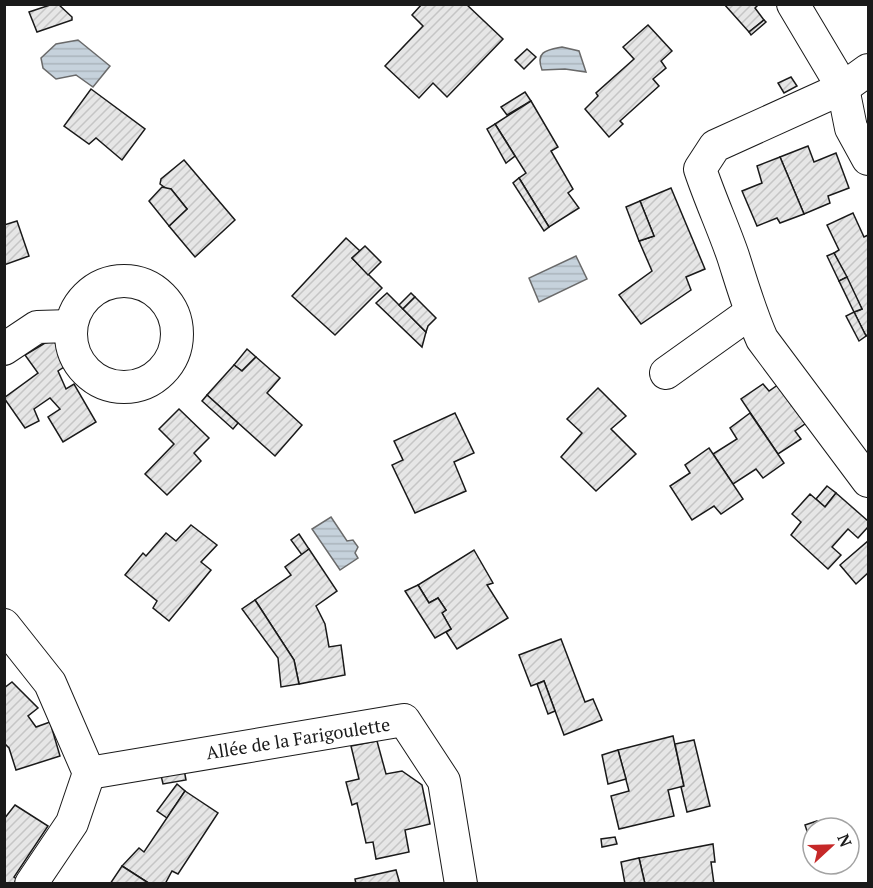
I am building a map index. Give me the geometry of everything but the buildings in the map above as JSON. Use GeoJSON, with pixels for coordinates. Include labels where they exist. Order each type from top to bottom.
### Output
{"type":"FeatureCollection","features":[{"type":"Feature","properties":{"kind":"street"},"geometry":{"type":"LineString","coordinates":[[793,4],[843,88],[851,128],[868,159]]}},
{"type":"Feature","properties":{"kind":"street"},"geometry":{"type":"LineString","coordinates":[[868,70],[843,88],[715,146],[700,169],[732,254],[750,313],[762,339],[868,481]]}},
{"type":"Feature","properties":{"kind":"street"},"geometry":{"type":"LineString","coordinates":[[666,373],[750,313]]}},
{"type":"Feature","properties":{"kind":"street"},"geometry":{"type":"LineString","coordinates":[[4,349],[38,327],[71,326]]}},
{"type":"Feature","properties":{"kind":"street"},"geometry":{"type":"LineString","coordinates":[[4,625],[50,683],[89,773],[72,823],[32,884]]}},
{"type":"Feature","properties":{"kind":"street","name":"Allée de la Farigoulette"},"geometry":{"type":"LineString","coordinates":[[89,773],[404,720],[444,781],[461,884]]}},
{"type":"Feature","properties":{"kind":"shaded area"},"geometry":{"type":"Polygon","coordinates":[[[78,40],[110,66],[93,87],[76,75],[56,79],[43,68],[41,58],[56,44],[78,40]]]}},
{"type":"Feature","properties":{"kind":"shaded area"},"geometry":{"type":"Polygon","coordinates":[[[562,47],[579,51],[586,72],[565,69],[542,70],[541,55],[562,47]]]}},
{"type":"Feature","properties":{"kind":"shaded area"},"geometry":{"type":"Polygon","coordinates":[[[576,256],[587,279],[539,302],[529,278],[576,256]]]}},
{"type":"Feature","properties":{"kind":"shaded area"},"geometry":{"type":"Polygon","coordinates":[[[331,517],[347,541],[353,540],[358,547],[355,553],[358,558],[340,570],[312,529],[331,517]]]}}]}
